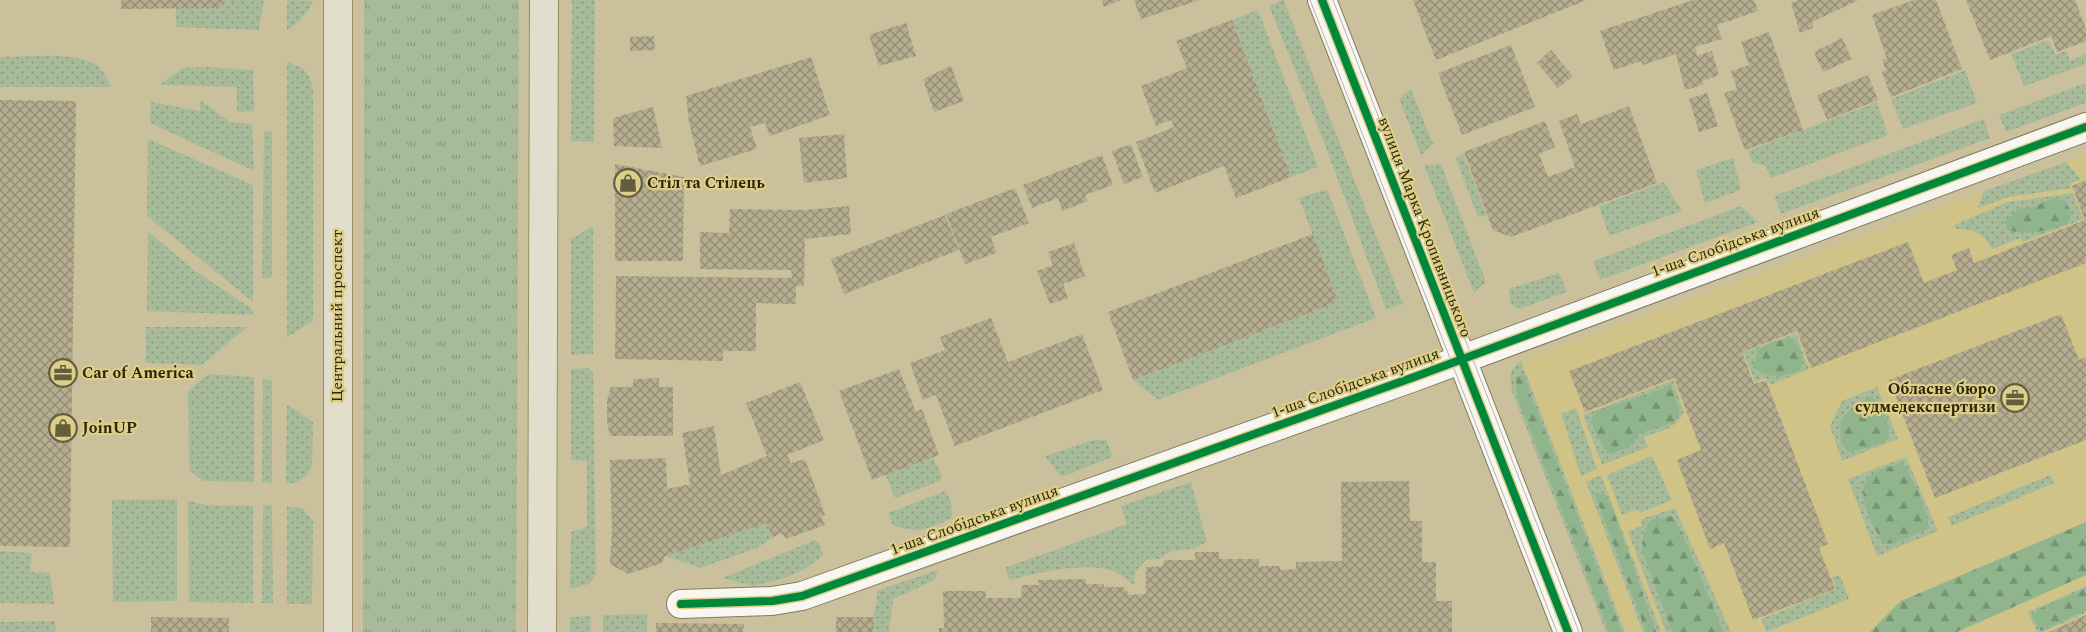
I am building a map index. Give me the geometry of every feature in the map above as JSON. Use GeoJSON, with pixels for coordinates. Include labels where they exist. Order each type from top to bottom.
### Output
{"type":"FeatureCollection","features":[{"type":"Feature","properties":{"kind":"main road","name":"Центральний проспект"},"geometry":{"type":"LineString","coordinates":[[338,0],[338,632]]}},
{"type":"Feature","properties":{"kind":"main road"},"geometry":{"type":"LineString","coordinates":[[542,632],[544,0]]}},
{"type":"Feature","properties":{"kind":"street","name":"вулиця Марка Кропивницького"},"geometry":{"type":"LineString","coordinates":[[1322,0],[1568,632]]}},
{"type":"Feature","properties":{"kind":"street","name":"1-ша Слобідська вулиця"},"geometry":{"type":"LineString","coordinates":[[681,604],[772,601],[802,596],[1461,358],[2086,127]]}},
{"type":"Feature","properties":{"kind":"shaded area"},"geometry":{"type":"Polygon","coordinates":[[[2086,154],[2086,632],[1606,632],[1513,394],[1509,378],[1511,370],[1516,363],[2086,154]]]}},
{"type":"Feature","properties":{"kind":"green space"},"geometry":{"type":"Polygon","coordinates":[[[226,0],[264,0],[259,30],[176,27],[176,8],[221,8],[226,0]]]}},
{"type":"Feature","properties":{"kind":"green space"},"geometry":{"type":"Polygon","coordinates":[[[287,0],[313,1],[296,24],[287,30],[287,0]]]}},
{"type":"Feature","properties":{"kind":"green space"},"geometry":{"type":"Polygon","coordinates":[[[364,0],[519,0],[516,632],[363,632],[364,0]]]}},
{"type":"Feature","properties":{"kind":"green space"},"geometry":{"type":"Polygon","coordinates":[[[572,0],[595,0],[594,142],[571,141],[572,0]]]}},
{"type":"Feature","properties":{"kind":"green space"},"geometry":{"type":"Polygon","coordinates":[[[1283,0],[1403,304],[1386,309],[1322,137],[1269,6],[1283,0]]]}},
{"type":"Feature","properties":{"kind":"green space"},"geometry":{"type":"Polygon","coordinates":[[[1258,10],[1318,167],[1291,177],[1232,20],[1258,10]]]}},
{"type":"Feature","properties":{"kind":"green space"},"geometry":{"type":"Polygon","coordinates":[[[2049,40],[2055,55],[2066,51],[2070,61],[2086,54],[2086,64],[2024,86],[2011,54],[2049,40]]]}},
{"type":"Feature","properties":{"kind":"green space"},"geometry":{"type":"Polygon","coordinates":[[[63,56],[76,58],[96,65],[107,78],[111,87],[0,87],[0,57],[63,56]]]}},
{"type":"Feature","properties":{"kind":"green space"},"geometry":{"type":"Polygon","coordinates":[[[287,62],[298,66],[307,73],[313,88],[313,321],[287,337],[287,62]]]}},
{"type":"Feature","properties":{"kind":"green space"},"geometry":{"type":"Polygon","coordinates":[[[206,67],[253,70],[254,111],[237,112],[237,87],[159,85],[183,68],[206,67]]]}},
{"type":"Feature","properties":{"kind":"green space"},"geometry":{"type":"Polygon","coordinates":[[[1965,70],[1977,103],[1903,129],[1891,99],[1965,70]]]}},
{"type":"Feature","properties":{"kind":"green space"},"geometry":{"type":"Polygon","coordinates":[[[2086,83],[2086,103],[2006,132],[1999,115],[2086,83]]]}},
{"type":"Feature","properties":{"kind":"green space"},"geometry":{"type":"Polygon","coordinates":[[[1411,89],[1433,144],[1421,155],[1399,99],[1411,89]]]}},
{"type":"Feature","properties":{"kind":"green space"},"geometry":{"type":"Polygon","coordinates":[[[200,100],[230,122],[252,124],[254,171],[150,123],[151,102],[200,111],[200,100]]]}},
{"type":"Feature","properties":{"kind":"green space"},"geometry":{"type":"Polygon","coordinates":[[[1877,102],[1888,135],[1771,178],[1766,166],[1752,162],[1748,151],[1877,102]]]}},
{"type":"Feature","properties":{"kind":"green space"},"geometry":{"type":"Polygon","coordinates":[[[1984,119],[1990,138],[1781,214],[1774,196],[1984,119]]]}},
{"type":"Feature","properties":{"kind":"green space"},"geometry":{"type":"Polygon","coordinates":[[[264,131],[272,132],[272,277],[262,278],[264,131]]]}},
{"type":"Feature","properties":{"kind":"green space"},"geometry":{"type":"Polygon","coordinates":[[[148,139],[253,185],[253,302],[147,216],[148,139]]]}},
{"type":"Feature","properties":{"kind":"green space"},"geometry":{"type":"Polygon","coordinates":[[[1463,153],[1487,216],[1478,217],[1456,159],[1463,153]]]}},
{"type":"Feature","properties":{"kind":"green space"},"geometry":{"type":"Polygon","coordinates":[[[1733,158],[1741,190],[1705,203],[1696,170],[1733,158]]]}},
{"type":"Feature","properties":{"kind":"green space"},"geometry":{"type":"Polygon","coordinates":[[[2066,162],[2081,180],[2070,183],[2071,188],[2009,197],[1978,208],[1984,191],[2066,162]]]}},
{"type":"Feature","properties":{"kind":"green space"},"geometry":{"type":"Polygon","coordinates":[[[1441,164],[1486,282],[1474,293],[1424,165],[1441,164]]]}},
{"type":"Feature","properties":{"kind":"green space"},"geometry":{"type":"Polygon","coordinates":[[[1664,182],[1682,211],[1609,236],[1599,206],[1664,182]]]}},
{"type":"Feature","properties":{"kind":"green space"},"geometry":{"type":"Polygon","coordinates":[[[1327,189],[1376,318],[1158,400],[1133,380],[1338,302],[1299,198],[1327,189]]]}},
{"type":"Feature","properties":{"kind":"green space"},"geometry":{"type":"Polygon","coordinates":[[[2073,193],[2083,219],[2023,242],[2021,238],[1992,249],[1986,239],[1978,233],[1956,229],[1954,225],[2008,202],[2073,193]]]}},
{"type":"Feature","properties":{"kind":"green space"},"geometry":{"type":"Polygon","coordinates":[[[2054,198],[2065,200],[2072,214],[2067,224],[2038,232],[2023,233],[2008,230],[2005,221],[2018,209],[2033,207],[2054,198]]]}},
{"type":"Feature","properties":{"kind":"green space"},"geometry":{"type":"Polygon","coordinates":[[[1741,206],[1758,222],[1600,280],[1593,261],[1741,206]]]}},
{"type":"Feature","properties":{"kind":"green space"},"geometry":{"type":"Polygon","coordinates":[[[593,226],[593,354],[571,355],[571,239],[593,226]]]}},
{"type":"Feature","properties":{"kind":"green space"},"geometry":{"type":"Polygon","coordinates":[[[148,231],[194,270],[252,309],[253,315],[147,311],[148,231]]]}},
{"type":"Feature","properties":{"kind":"green space"},"geometry":{"type":"Polygon","coordinates":[[[1559,273],[1567,292],[1519,309],[1510,303],[1509,289],[1559,273]]]}},
{"type":"Feature","properties":{"kind":"green space"},"geometry":{"type":"Polygon","coordinates":[[[146,327],[247,327],[202,365],[146,363],[146,327]]]}},
{"type":"Feature","properties":{"kind":"green space"},"geometry":{"type":"Polygon","coordinates":[[[1796,333],[1809,369],[1770,385],[1766,378],[1755,382],[1743,352],[1796,333]]]}},
{"type":"Feature","properties":{"kind":"green space"},"geometry":{"type":"Polygon","coordinates":[[[1792,338],[1798,345],[1801,353],[1800,370],[1776,376],[1763,374],[1753,366],[1758,350],[1772,342],[1792,338]]]}},
{"type":"Feature","properties":{"kind":"green space"},"geometry":{"type":"Polygon","coordinates":[[[1521,361],[1625,632],[1606,632],[1513,394],[1511,375],[1513,367],[1521,361]]]}},
{"type":"Feature","properties":{"kind":"green space"},"geometry":{"type":"Polygon","coordinates":[[[589,368],[593,373],[596,575],[589,584],[570,589],[571,532],[587,527],[587,461],[571,460],[571,369],[589,368]]]}},
{"type":"Feature","properties":{"kind":"green space"},"geometry":{"type":"Polygon","coordinates":[[[208,374],[254,377],[254,482],[203,481],[189,470],[188,391],[208,374]]]}},
{"type":"Feature","properties":{"kind":"green space"},"geometry":{"type":"Polygon","coordinates":[[[1523,374],[1622,632],[1609,632],[1517,396],[1516,377],[1523,374]]]}},
{"type":"Feature","properties":{"kind":"green space"},"geometry":{"type":"Polygon","coordinates":[[[263,378],[272,381],[272,483],[262,482],[263,378]]]}},
{"type":"Feature","properties":{"kind":"green space"},"geometry":{"type":"Polygon","coordinates":[[[1673,380],[1684,411],[1677,422],[1673,426],[1644,437],[1648,447],[1602,465],[1583,415],[1673,380]]]}},
{"type":"Feature","properties":{"kind":"green space"},"geometry":{"type":"Polygon","coordinates":[[[1671,384],[1680,413],[1673,423],[1640,433],[1634,442],[1626,448],[1617,452],[1606,453],[1593,427],[1592,417],[1598,410],[1648,394],[1671,384]]]}},
{"type":"Feature","properties":{"kind":"green space"},"geometry":{"type":"Polygon","coordinates":[[[1877,387],[1898,439],[1842,461],[1830,426],[1842,401],[1877,387]]]}},
{"type":"Feature","properties":{"kind":"green space"},"geometry":{"type":"Polygon","coordinates":[[[1871,396],[1885,416],[1889,439],[1878,445],[1848,452],[1841,441],[1840,422],[1854,407],[1871,396]]]}},
{"type":"Feature","properties":{"kind":"green space"},"geometry":{"type":"Polygon","coordinates":[[[287,404],[313,422],[312,467],[302,479],[286,484],[287,404]]]}},
{"type":"Feature","properties":{"kind":"green space"},"geometry":{"type":"Polygon","coordinates":[[[1576,408],[1597,469],[1581,476],[1561,414],[1576,408]]]}},
{"type":"Feature","properties":{"kind":"green space"},"geometry":{"type":"Polygon","coordinates":[[[1093,440],[1106,440],[1113,457],[1061,477],[1045,456],[1093,440]]]}},
{"type":"Feature","properties":{"kind":"green space"},"geometry":{"type":"Polygon","coordinates":[[[1652,456],[1672,500],[1642,512],[1634,510],[1622,515],[1607,475],[1652,456]]]}},
{"type":"Feature","properties":{"kind":"green space"},"geometry":{"type":"Polygon","coordinates":[[[933,457],[942,476],[940,481],[895,498],[886,475],[933,457]]]}},
{"type":"Feature","properties":{"kind":"green space"},"geometry":{"type":"Polygon","coordinates":[[[1906,457],[1938,531],[1877,556],[1848,479],[1906,457]]]}},
{"type":"Feature","properties":{"kind":"green space"},"geometry":{"type":"Polygon","coordinates":[[[1903,462],[1923,504],[1928,521],[1928,529],[1895,543],[1884,544],[1866,510],[1863,490],[1865,482],[1877,471],[1903,462]]]}},
{"type":"Feature","properties":{"kind":"green space"},"geometry":{"type":"Polygon","coordinates":[[[1601,475],[1661,632],[1643,632],[1586,482],[1601,475]]]}},
{"type":"Feature","properties":{"kind":"green space"},"geometry":{"type":"Polygon","coordinates":[[[2050,475],[2054,483],[1952,526],[1948,517],[2050,475]]]}},
{"type":"Feature","properties":{"kind":"green space"},"geometry":{"type":"Polygon","coordinates":[[[1191,482],[1207,542],[1193,549],[1172,551],[1160,559],[1146,560],[1135,572],[1134,585],[1110,570],[1086,567],[1060,569],[1010,580],[1005,568],[1127,524],[1121,506],[1191,482]]]}},
{"type":"Feature","properties":{"kind":"green space"},"geometry":{"type":"Polygon","coordinates":[[[945,491],[951,501],[952,518],[917,530],[893,525],[888,513],[945,491]]]}},
{"type":"Feature","properties":{"kind":"green space"},"geometry":{"type":"Polygon","coordinates":[[[1594,492],[1605,495],[1611,504],[1656,632],[1646,632],[1594,492]]]}},
{"type":"Feature","properties":{"kind":"green space"},"geometry":{"type":"Polygon","coordinates":[[[177,499],[177,601],[113,602],[112,500],[177,499]]]}},
{"type":"Feature","properties":{"kind":"green space"},"geometry":{"type":"Polygon","coordinates":[[[188,501],[206,505],[253,506],[253,603],[189,602],[188,501]]]}},
{"type":"Feature","properties":{"kind":"green space"},"geometry":{"type":"Polygon","coordinates":[[[263,505],[272,505],[273,603],[262,603],[263,505]]]}},
{"type":"Feature","properties":{"kind":"green space"},"geometry":{"type":"Polygon","coordinates":[[[287,507],[302,508],[313,521],[312,604],[287,604],[287,507]]]}},
{"type":"Feature","properties":{"kind":"green space"},"geometry":{"type":"Polygon","coordinates":[[[1675,508],[1731,632],[1666,632],[1628,532],[1641,526],[1642,519],[1675,508]]]}},
{"type":"Feature","properties":{"kind":"green space"},"geometry":{"type":"Polygon","coordinates":[[[1672,516],[1682,533],[1724,632],[1672,632],[1643,553],[1643,544],[1645,531],[1651,520],[1672,516]]]}},
{"type":"Feature","properties":{"kind":"green space"},"geometry":{"type":"Polygon","coordinates":[[[2086,522],[2086,575],[1957,632],[1870,632],[1901,601],[2086,522]]]}},
{"type":"Feature","properties":{"kind":"green space"},"geometry":{"type":"Polygon","coordinates":[[[766,523],[773,537],[757,548],[700,568],[665,556],[766,523]]]}},
{"type":"Feature","properties":{"kind":"green space"},"geometry":{"type":"Polygon","coordinates":[[[815,540],[819,542],[823,555],[805,569],[785,578],[753,586],[722,578],[815,540]]]}},
{"type":"Feature","properties":{"kind":"green space"},"geometry":{"type":"Polygon","coordinates":[[[0,551],[32,553],[30,572],[50,573],[54,604],[0,603],[0,551]]]}},
{"type":"Feature","properties":{"kind":"green space"},"geometry":{"type":"Polygon","coordinates":[[[938,570],[935,580],[893,599],[889,632],[875,632],[874,613],[877,591],[938,570]]]}},
{"type":"Feature","properties":{"kind":"green space"},"geometry":{"type":"Polygon","coordinates":[[[1840,575],[1849,599],[1766,632],[1761,619],[1836,589],[1832,577],[1840,575]]]}},
{"type":"Feature","properties":{"kind":"green space"},"geometry":{"type":"Polygon","coordinates":[[[2086,586],[2086,613],[2043,632],[2037,632],[2028,612],[2086,586]]]}},
{"type":"Feature","properties":{"kind":"green space"},"geometry":{"type":"Polygon","coordinates":[[[2086,588],[2086,610],[2041,631],[2032,616],[2039,609],[2086,588]]]}},
{"type":"Feature","properties":{"kind":"green space"},"geometry":{"type":"Polygon","coordinates":[[[647,614],[647,632],[603,632],[603,615],[647,614]]]}},
{"type":"Feature","properties":{"kind":"green space"},"geometry":{"type":"Polygon","coordinates":[[[591,616],[591,632],[570,632],[570,617],[591,616]]]}},
{"type":"Feature","properties":{"kind":"green space"},"geometry":{"type":"Polygon","coordinates":[[[55,621],[56,632],[0,632],[0,622],[55,621]]]}},
{"type":"Feature","properties":{"kind":"building"},"geometry":{"type":"Polygon","coordinates":[[[121,0],[226,0],[226,2],[221,8],[121,9],[121,0]]]}},
{"type":"Feature","properties":{"kind":"building"},"geometry":{"type":"Polygon","coordinates":[[[1102,0],[1121,0],[1104,7],[1102,0]]]}},
{"type":"Feature","properties":{"kind":"building"},"geometry":{"type":"Polygon","coordinates":[[[1134,0],[1200,0],[1141,19],[1134,0]]]}},
{"type":"Feature","properties":{"kind":"building"},"geometry":{"type":"Polygon","coordinates":[[[1413,0],[1587,0],[1436,60],[1413,0]]]}},
{"type":"Feature","properties":{"kind":"building"},"geometry":{"type":"Polygon","coordinates":[[[1693,0],[1754,0],[1758,11],[1717,25],[1722,39],[1695,47],[1697,56],[1712,51],[1719,75],[1702,81],[1703,85],[1685,90],[1676,54],[1643,65],[1641,61],[1614,70],[1600,31],[1693,0]]]}},
{"type":"Feature","properties":{"kind":"building"},"geometry":{"type":"Polygon","coordinates":[[[1798,0],[1859,0],[1812,22],[1813,28],[1800,33],[1791,3],[1798,0]]]}},
{"type":"Feature","properties":{"kind":"building"},"geometry":{"type":"Polygon","coordinates":[[[1914,0],[1936,0],[1962,69],[1891,97],[1882,72],[1886,71],[1882,59],[1887,59],[1872,15],[1914,0]]]}},
{"type":"Feature","properties":{"kind":"building"},"geometry":{"type":"Polygon","coordinates":[[[1966,0],[2075,0],[2086,29],[2086,41],[2057,52],[2051,36],[1990,60],[1966,0]]]}},
{"type":"Feature","properties":{"kind":"building"},"geometry":{"type":"Polygon","coordinates":[[[1232,20],[1291,177],[1236,198],[1224,166],[1155,193],[1136,142],[1174,127],[1171,120],[1156,126],[1141,86],[1187,68],[1176,41],[1232,20]]]}},
{"type":"Feature","properties":{"kind":"building"},"geometry":{"type":"Polygon","coordinates":[[[906,23],[916,56],[879,66],[869,35],[906,23]]]}},
{"type":"Feature","properties":{"kind":"building"},"geometry":{"type":"Polygon","coordinates":[[[1769,32],[1803,130],[1745,150],[1724,93],[1737,89],[1731,71],[1749,65],[1741,42],[1769,32]]]}},
{"type":"Feature","properties":{"kind":"building"},"geometry":{"type":"Polygon","coordinates":[[[654,36],[655,50],[630,51],[630,37],[654,36]]]}},
{"type":"Feature","properties":{"kind":"building"},"geometry":{"type":"Polygon","coordinates":[[[1842,38],[1852,59],[1823,72],[1814,52],[1842,38]]]}},
{"type":"Feature","properties":{"kind":"building"},"geometry":{"type":"Polygon","coordinates":[[[1511,45],[1535,107],[1462,135],[1438,73],[1511,45]]]}},
{"type":"Feature","properties":{"kind":"building"},"geometry":{"type":"Polygon","coordinates":[[[1551,50],[1573,76],[1558,88],[1537,63],[1551,50]]]}},
{"type":"Feature","properties":{"kind":"building"},"geometry":{"type":"Polygon","coordinates":[[[811,57],[830,115],[770,136],[765,123],[750,127],[757,149],[700,166],[689,123],[686,96],[811,57]]]}},
{"type":"Feature","properties":{"kind":"building"},"geometry":{"type":"Polygon","coordinates":[[[951,66],[964,101],[934,112],[923,79],[951,66]]]}},
{"type":"Feature","properties":{"kind":"building"},"geometry":{"type":"Polygon","coordinates":[[[1868,75],[1878,100],[1827,120],[1817,95],[1868,75]]]}},
{"type":"Feature","properties":{"kind":"building"},"geometry":{"type":"Polygon","coordinates":[[[1707,93],[1718,126],[1699,132],[1689,99],[1707,93]]]}},
{"type":"Feature","properties":{"kind":"building"},"geometry":{"type":"Polygon","coordinates":[[[0,100],[76,101],[70,547],[0,546],[0,100]]]}},
{"type":"Feature","properties":{"kind":"building"},"geometry":{"type":"Polygon","coordinates":[[[1629,106],[1657,183],[1511,237],[1493,230],[1464,152],[1545,121],[1555,147],[1539,154],[1548,177],[1575,167],[1559,121],[1577,114],[1581,124],[1629,106]]]}},
{"type":"Feature","properties":{"kind":"building"},"geometry":{"type":"Polygon","coordinates":[[[653,107],[662,148],[614,146],[613,118],[653,107]]]}},
{"type":"Feature","properties":{"kind":"building"},"geometry":{"type":"Polygon","coordinates":[[[844,134],[847,178],[804,183],[799,138],[844,134]]]}},
{"type":"Feature","properties":{"kind":"building"},"geometry":{"type":"Polygon","coordinates":[[[1131,144],[1143,177],[1124,184],[1112,151],[1131,144]]]}},
{"type":"Feature","properties":{"kind":"building"},"geometry":{"type":"Polygon","coordinates":[[[1102,155],[1113,185],[1085,195],[1088,201],[1062,211],[1058,198],[1032,208],[1023,185],[1102,155]]]}},
{"type":"Feature","properties":{"kind":"building"},"geometry":{"type":"Polygon","coordinates":[[[615,164],[684,177],[683,261],[615,261],[615,164]]]}},
{"type":"Feature","properties":{"kind":"building"},"geometry":{"type":"Polygon","coordinates":[[[2086,180],[2086,263],[1811,368],[1797,331],[1742,352],[1754,384],[1766,380],[1828,544],[1819,548],[1835,589],[1753,620],[1724,543],[1710,549],[1677,460],[1701,450],[1674,378],[1585,412],[1569,371],[1908,242],[1924,283],[1957,270],[1951,255],[1969,248],[1974,263],[2085,220],[2072,186],[2086,180]]]}},
{"type":"Feature","properties":{"kind":"building"},"geometry":{"type":"Polygon","coordinates":[[[1015,188],[1029,223],[991,237],[996,253],[965,264],[946,214],[1015,188]]]}},
{"type":"Feature","properties":{"kind":"building"},"geometry":{"type":"Polygon","coordinates":[[[849,206],[851,234],[805,239],[804,286],[796,286],[796,304],[756,303],[756,351],[723,351],[723,361],[615,359],[616,276],[792,278],[791,270],[700,269],[700,232],[729,233],[730,209],[805,210],[849,206]]]}},
{"type":"Feature","properties":{"kind":"building"},"geometry":{"type":"Polygon","coordinates":[[[945,215],[959,250],[844,294],[831,259],[945,215]]]}},
{"type":"Feature","properties":{"kind":"building"},"geometry":{"type":"Polygon","coordinates":[[[1313,234],[1338,302],[1133,380],[1108,312],[1313,234]]]}},
{"type":"Feature","properties":{"kind":"building"},"geometry":{"type":"Polygon","coordinates":[[[1074,243],[1085,276],[1063,284],[1068,298],[1050,304],[1037,271],[1053,265],[1048,252],[1074,243]]]}},
{"type":"Feature","properties":{"kind":"building"},"geometry":{"type":"Polygon","coordinates":[[[2061,314],[2079,360],[2086,357],[2086,440],[1935,498],[1889,380],[2061,314]]]}},
{"type":"Feature","properties":{"kind":"building"},"geometry":{"type":"Polygon","coordinates":[[[991,318],[1008,362],[1082,334],[1103,390],[955,446],[936,395],[923,400],[910,363],[945,350],[940,337],[991,318]]]}},
{"type":"Feature","properties":{"kind":"building"},"geometry":{"type":"Polygon","coordinates":[[[899,369],[916,412],[922,409],[939,455],[872,480],[839,391],[899,369]]]}},
{"type":"Feature","properties":{"kind":"building"},"geometry":{"type":"Polygon","coordinates":[[[659,378],[659,387],[673,387],[673,436],[610,436],[607,422],[607,400],[611,387],[633,387],[633,379],[659,378]]]}},
{"type":"Feature","properties":{"kind":"building"},"geometry":{"type":"Polygon","coordinates":[[[800,382],[824,440],[787,455],[791,463],[805,459],[825,515],[821,517],[825,525],[786,539],[781,533],[773,537],[766,523],[665,556],[662,563],[628,574],[610,564],[612,531],[610,460],[666,458],[667,489],[690,484],[682,433],[714,426],[721,475],[767,456],[746,403],[800,382]]]}},
{"type":"Feature","properties":{"kind":"building"},"geometry":{"type":"Polygon","coordinates":[[[1409,481],[1410,521],[1422,521],[1422,562],[1436,562],[1436,601],[1452,601],[1452,632],[939,632],[939,628],[944,628],[943,591],[986,591],[986,598],[1021,598],[1022,585],[1039,585],[1038,580],[1086,579],[1086,584],[1104,584],[1104,587],[1125,587],[1124,591],[1127,590],[1128,595],[1146,594],[1146,567],[1163,566],[1164,560],[1195,560],[1195,552],[1219,552],[1219,559],[1259,559],[1259,566],[1280,566],[1280,570],[1296,569],[1296,562],[1342,561],[1341,482],[1409,481]]]}},
{"type":"Feature","properties":{"kind":"building"},"geometry":{"type":"Polygon","coordinates":[[[2086,615],[2086,632],[2049,632],[2086,615]]]}},
{"type":"Feature","properties":{"kind":"building"},"geometry":{"type":"Polygon","coordinates":[[[151,617],[229,618],[229,632],[151,632],[151,617]]]}},
{"type":"Feature","properties":{"kind":"building"},"geometry":{"type":"Polygon","coordinates":[[[836,617],[874,617],[874,632],[836,632],[836,617]]]}},
{"type":"Feature","properties":{"kind":"building"},"geometry":{"type":"Polygon","coordinates":[[[656,623],[744,624],[743,632],[656,632],[656,623]]]}},
{"type":"Feature","properties":{"kind":"tram line"},"geometry":{"type":"LineString","coordinates":[[1310,0],[1557,632]]}},
{"type":"Feature","properties":{"kind":"tram line"},"geometry":{"type":"LineString","coordinates":[[1333,0],[1579,632]]}},
{"type":"Feature","properties":{"kind":"cycle path"},"geometry":{"type":"LineString","coordinates":[[1322,0],[1568,632]]}},
{"type":"Feature","properties":{"kind":"cycle path"},"geometry":{"type":"LineString","coordinates":[[681,604],[772,601],[802,596],[1417,376],[2086,127]]}},
{"type":"Feature","properties":{"kind":"place","name":"Стіл та Стілець"},"geometry":{"type":"Point","coordinates":[628,183]}},
{"type":"Feature","properties":{"kind":"place","name":"Car of America"},"geometry":{"type":"Point","coordinates":[63,373]}},
{"type":"Feature","properties":{"kind":"place","name":"Обласне бюро судмедекспертизи"},"geometry":{"type":"Point","coordinates":[2015,398]}},
{"type":"Feature","properties":{"kind":"place","name":"JoinUP"},"geometry":{"type":"Point","coordinates":[63,428]}}]}
